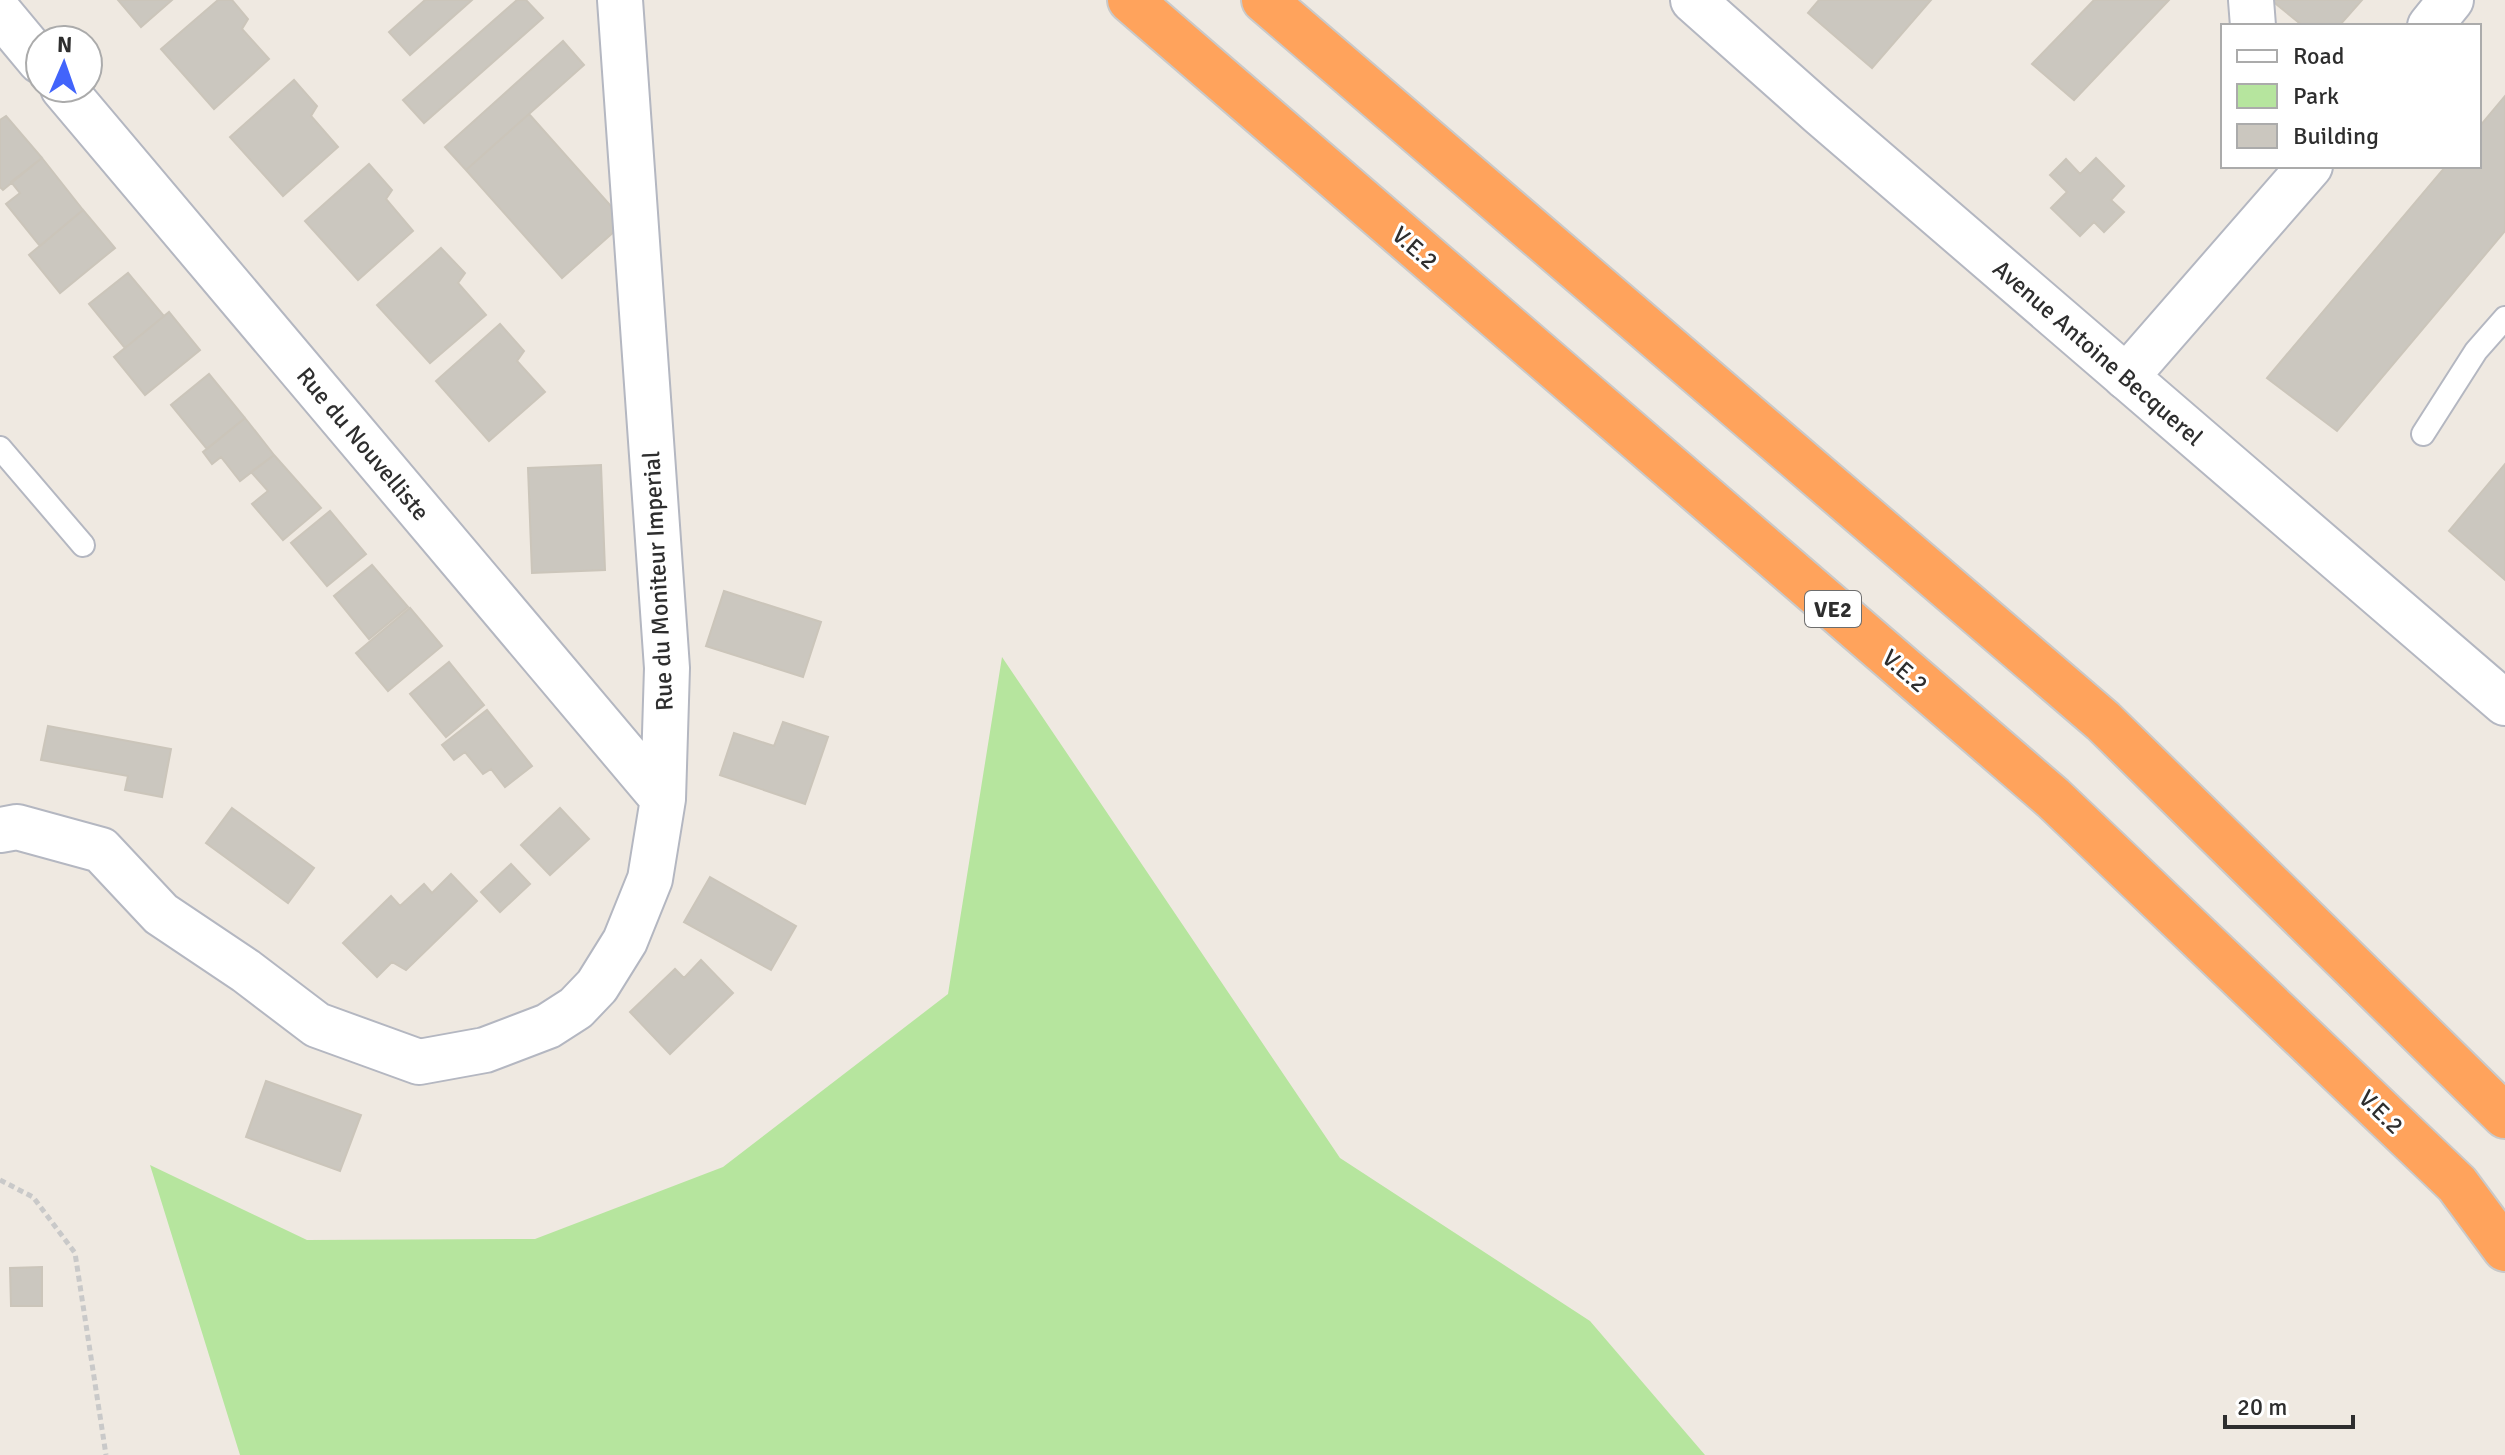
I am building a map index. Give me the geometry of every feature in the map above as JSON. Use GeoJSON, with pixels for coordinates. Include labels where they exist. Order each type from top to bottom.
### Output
{"type":"FeatureCollection","features":[{"type":"Feature","properties":{"kind":"highway","name":"V.E.2"},"geometry":{"type":"LineString","coordinates":[[1130,0],[2053,798],[2457,1184],[2505,1249]]}},
{"type":"Feature","properties":{"kind":"highway"},"geometry":{"type":"LineString","coordinates":[[1264,0],[2103,721],[2505,1116]]}},
{"type":"Feature","properties":{"kind":"street","name":"Rue du Moniteur Imperial"},"geometry":{"type":"LineString","coordinates":[[0,830],[17,827],[101,850],[161,914],[246,971],[317,1025],[419,1062],[485,1050],[548,1026],[576,1008],[597,986],[625,941],[650,879],[663,799],[667,668],[620,0]]}},
{"type":"Feature","properties":{"kind":"street","name":"Avenue Antoine Becquerel"},"geometry":{"type":"LineString","coordinates":[[1693,0],[2505,703]]}},
{"type":"Feature","properties":{"kind":"street"},"geometry":{"type":"LineString","coordinates":[[2251,0],[2253,24]]}},
{"type":"Feature","properties":{"kind":"street"},"geometry":{"type":"LineString","coordinates":[[2432,24],[2451,0]]}},
{"type":"Feature","properties":{"kind":"street"},"geometry":{"type":"LineString","coordinates":[[0,13],[24,42]]}},
{"type":"Feature","properties":{"kind":"street","name":"Rue du Nouvelliste"},"geometry":{"type":"LineString","coordinates":[[77,104],[663,799]]}},
{"type":"Feature","properties":{"kind":"street"},"geometry":{"type":"LineString","coordinates":[[2263,168],[2265,218]]}},
{"type":"Feature","properties":{"kind":"street"},"geometry":{"type":"LineString","coordinates":[[2126,377],[2308,168]]}},
{"type":"Feature","properties":{"kind":"lane"},"geometry":{"type":"LineString","coordinates":[[2423,434],[2476,351],[2505,318]]}},
{"type":"Feature","properties":{"kind":"lane"},"geometry":{"type":"LineString","coordinates":[[0,448],[83,545]]}},
{"type":"Feature","properties":{"kind":"path"},"geometry":{"type":"LineString","coordinates":[[0,1180],[33,1197],[75,1253],[106,1455]]}},
{"type":"Feature","properties":{"kind":"green space"},"geometry":{"type":"Polygon","coordinates":[[[1002,657],[1340,1158],[1590,1321],[1705,1455],[240,1455],[150,1165],[307,1240],[535,1239],[723,1167],[948,994],[1002,657]]]}},
{"type":"Feature","properties":{"kind":"building"},"geometry":{"type":"Polygon","coordinates":[[[118,0],[172,0],[141,27],[118,0]]]}},
{"type":"Feature","properties":{"kind":"building"},"geometry":{"type":"Polygon","coordinates":[[[218,0],[232,0],[248,19],[242,29],[269,59],[214,109],[161,49],[218,0]]]}},
{"type":"Feature","properties":{"kind":"building"},"geometry":{"type":"Polygon","coordinates":[[[425,0],[472,0],[410,55],[389,32],[425,0]]]}},
{"type":"Feature","properties":{"kind":"building"},"geometry":{"type":"Polygon","coordinates":[[[517,0],[526,0],[543,18],[424,123],[403,100],[517,0]]]}},
{"type":"Feature","properties":{"kind":"building"},"geometry":{"type":"Polygon","coordinates":[[[1819,0],[1931,0],[1872,68],[1808,13],[1819,0]]]}},
{"type":"Feature","properties":{"kind":"building"},"geometry":{"type":"Polygon","coordinates":[[[2094,0],[2169,0],[2074,100],[2032,64],[2094,0]]]}},
{"type":"Feature","properties":{"kind":"building"},"geometry":{"type":"Polygon","coordinates":[[[2271,0],[2362,0],[2341,24],[2301,24],[2271,0]]]}},
{"type":"Feature","properties":{"kind":"building"},"geometry":{"type":"Polygon","coordinates":[[[563,41],[584,65],[466,170],[445,147],[563,41]]]}},
{"type":"Feature","properties":{"kind":"building"},"geometry":{"type":"Polygon","coordinates":[[[294,80],[317,106],[311,116],[338,147],[283,196],[230,137],[294,80]]]}},
{"type":"Feature","properties":{"kind":"building"},"geometry":{"type":"Polygon","coordinates":[[[2505,96],[2505,231],[2337,431],[2267,378],[2444,168],[2481,168],[2481,125],[2505,96]]]}},
{"type":"Feature","properties":{"kind":"building"},"geometry":{"type":"Polygon","coordinates":[[[529,114],[625,222],[562,278],[466,170],[529,114]]]}},
{"type":"Feature","properties":{"kind":"building"},"geometry":{"type":"Polygon","coordinates":[[[6,116],[42,158],[3,190],[0,187],[0,120],[6,116]]]}},
{"type":"Feature","properties":{"kind":"building"},"geometry":{"type":"Polygon","coordinates":[[[42,158],[83,210],[40,246],[6,204],[20,193],[11,182],[42,158]]]}},
{"type":"Feature","properties":{"kind":"building"},"geometry":{"type":"Polygon","coordinates":[[[2096,158],[2124,186],[2111,200],[2124,212],[2104,232],[2094,222],[2080,236],[2051,208],[2067,192],[2050,175],[2066,159],[2080,174],[2096,158]]]}},
{"type":"Feature","properties":{"kind":"building"},"geometry":{"type":"Polygon","coordinates":[[[369,164],[392,190],[386,199],[413,231],[358,280],[305,221],[369,164]]]}},
{"type":"Feature","properties":{"kind":"building"},"geometry":{"type":"Polygon","coordinates":[[[83,210],[115,248],[60,293],[29,255],[83,210]]]}},
{"type":"Feature","properties":{"kind":"building"},"geometry":{"type":"Polygon","coordinates":[[[441,248],[465,273],[458,283],[486,315],[430,363],[377,305],[441,248]]]}},
{"type":"Feature","properties":{"kind":"building"},"geometry":{"type":"Polygon","coordinates":[[[128,273],[164,316],[125,348],[89,304],[128,273]]]}},
{"type":"Feature","properties":{"kind":"building"},"geometry":{"type":"Polygon","coordinates":[[[169,312],[200,350],[145,395],[114,357],[169,312]]]}},
{"type":"Feature","properties":{"kind":"building"},"geometry":{"type":"Polygon","coordinates":[[[500,324],[524,351],[517,361],[545,392],[489,441],[436,381],[500,324]]]}},
{"type":"Feature","properties":{"kind":"building"},"geometry":{"type":"Polygon","coordinates":[[[209,374],[245,418],[207,449],[171,405],[209,374]]]}},
{"type":"Feature","properties":{"kind":"building"},"geometry":{"type":"Polygon","coordinates":[[[245,418],[274,455],[240,481],[221,457],[212,464],[203,452],[245,418]]]}},
{"type":"Feature","properties":{"kind":"building"},"geometry":{"type":"Polygon","coordinates":[[[274,455],[321,508],[283,540],[252,504],[268,491],[251,472],[274,455]]]}},
{"type":"Feature","properties":{"kind":"building"},"geometry":{"type":"Polygon","coordinates":[[[2505,464],[2505,580],[2449,531],[2505,464]]]}},
{"type":"Feature","properties":{"kind":"building"},"geometry":{"type":"Polygon","coordinates":[[[601,465],[605,570],[532,573],[528,468],[601,465]]]}},
{"type":"Feature","properties":{"kind":"building"},"geometry":{"type":"Polygon","coordinates":[[[330,511],[366,554],[327,586],[291,543],[330,511]]]}},
{"type":"Feature","properties":{"kind":"building"},"geometry":{"type":"Polygon","coordinates":[[[372,565],[408,607],[369,639],[334,596],[372,565]]]}},
{"type":"Feature","properties":{"kind":"building"},"geometry":{"type":"Polygon","coordinates":[[[724,591],[821,622],[803,677],[706,646],[724,591]]]}},
{"type":"Feature","properties":{"kind":"building"},"geometry":{"type":"Polygon","coordinates":[[[410,608],[442,646],[388,691],[356,653],[410,608]]]}},
{"type":"Feature","properties":{"kind":"building"},"geometry":{"type":"Polygon","coordinates":[[[449,662],[484,705],[446,737],[410,694],[449,662]]]}},
{"type":"Feature","properties":{"kind":"building"},"geometry":{"type":"Polygon","coordinates":[[[487,710],[532,766],[505,787],[491,769],[483,774],[465,752],[454,760],[442,745],[487,710]]]}},
{"type":"Feature","properties":{"kind":"building"},"geometry":{"type":"Polygon","coordinates":[[[783,722],[828,737],[805,804],[720,775],[734,733],[774,746],[783,722]]]}},
{"type":"Feature","properties":{"kind":"building"},"geometry":{"type":"Polygon","coordinates":[[[48,726],[171,749],[162,797],[125,790],[128,776],[41,760],[48,726]]]}},
{"type":"Feature","properties":{"kind":"building"},"geometry":{"type":"Polygon","coordinates":[[[232,808],[314,868],[288,903],[206,843],[232,808]]]}},
{"type":"Feature","properties":{"kind":"building"},"geometry":{"type":"Polygon","coordinates":[[[560,808],[589,839],[550,875],[521,845],[560,808]]]}},
{"type":"Feature","properties":{"kind":"building"},"geometry":{"type":"Polygon","coordinates":[[[511,864],[530,884],[500,912],[481,892],[511,864]]]}},
{"type":"Feature","properties":{"kind":"building"},"geometry":{"type":"Polygon","coordinates":[[[451,874],[477,901],[406,970],[392,962],[377,977],[343,943],[391,896],[400,906],[424,884],[432,893],[451,874]]]}},
{"type":"Feature","properties":{"kind":"building"},"geometry":{"type":"Polygon","coordinates":[[[710,877],[796,926],[771,970],[684,922],[710,877]]]}},
{"type":"Feature","properties":{"kind":"building"},"geometry":{"type":"Polygon","coordinates":[[[701,960],[733,993],[670,1054],[630,1012],[675,969],[684,978],[701,960]]]}},
{"type":"Feature","properties":{"kind":"building"},"geometry":{"type":"Polygon","coordinates":[[[266,1081],[361,1115],[340,1171],[246,1137],[266,1081]]]}},
{"type":"Feature","properties":{"kind":"building"},"geometry":{"type":"Polygon","coordinates":[[[42,1267],[42,1306],[11,1306],[10,1268],[42,1267]]]}}]}
